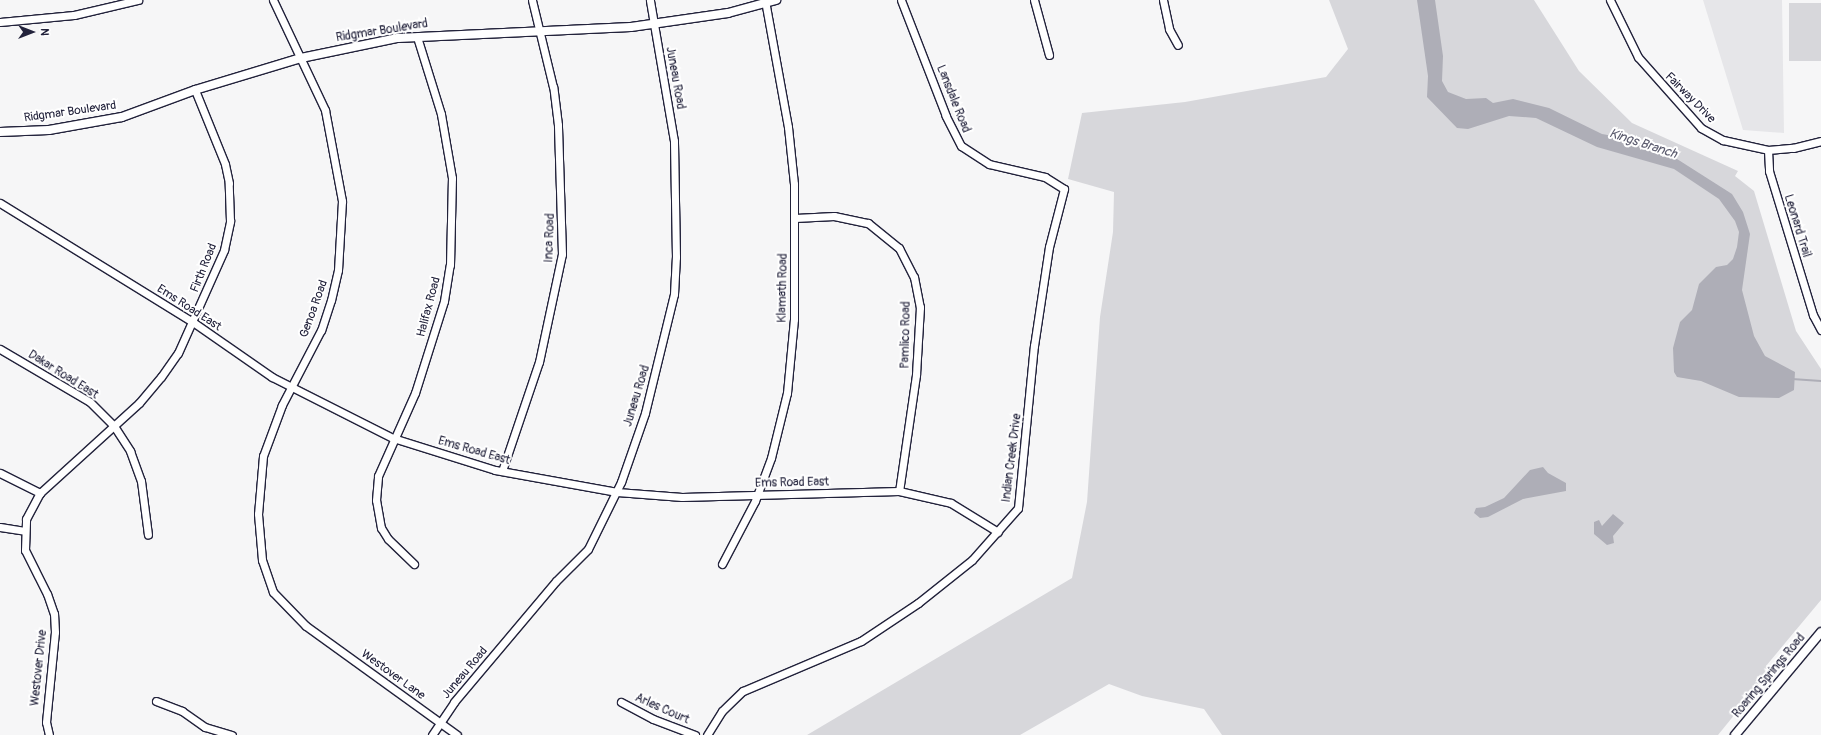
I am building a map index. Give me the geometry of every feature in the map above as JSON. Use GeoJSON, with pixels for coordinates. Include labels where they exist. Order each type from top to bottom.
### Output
{"type":"FeatureCollection","features":[{"type":"Feature","properties":{"kind":"street"},"geometry":{"type":"LineString","coordinates":[[0,22],[74,15],[138,0]]}},
{"type":"Feature","properties":{"kind":"street","name":"Genoa Road"},"geometry":{"type":"LineString","coordinates":[[273,0],[325,110],[332,133],[342,201],[338,270],[331,300],[321,330],[291,387],[268,440],[260,470],[260,540],[262,560],[273,592],[315,633]]}},
{"type":"Feature","properties":{"kind":"street","name":"Inca Road"},"geometry":{"type":"LineString","coordinates":[[502,471],[539,362],[562,254],[558,125],[540,31],[532,0]]}},
{"type":"Feature","properties":{"kind":"street","name":"Juneau Road"},"geometry":{"type":"LineString","coordinates":[[432,735],[454,702],[556,582],[588,549],[617,492],[645,413],[674,294],[674,142],[650,0]]}},
{"type":"Feature","properties":{"kind":"street","name":"Ridgmar Boulevard"},"geometry":{"type":"LineString","coordinates":[[0,132],[48,130],[114,119],[195,90],[301,58],[417,36],[540,31],[654,24],[776,0]]}},
{"type":"Feature","properties":{"kind":"street","name":"Lansdale Road"},"geometry":{"type":"LineString","coordinates":[[901,0],[946,116],[961,146],[989,164],[1045,177],[1064,189]]}},
{"type":"Feature","properties":{"kind":"street"},"geometry":{"type":"LineString","coordinates":[[1034,0],[1050,55]]}},
{"type":"Feature","properties":{"kind":"street"},"geometry":{"type":"LineString","coordinates":[[1163,0],[1169,29],[1178,44]]}},
{"type":"Feature","properties":{"kind":"street","name":"Fairway Drive"},"geometry":{"type":"LineString","coordinates":[[1610,0],[1638,57],[1701,128],[1723,140],[1768,150],[1793,148],[1821,141]]}},
{"type":"Feature","properties":{"kind":"street","name":"Klamath Road"},"geometry":{"type":"LineString","coordinates":[[722,564],[757,495],[771,458],[787,393],[794,319],[795,218],[788,127],[766,2]]}},
{"type":"Feature","properties":{"kind":"street","name":"Halifax Road"},"geometry":{"type":"LineString","coordinates":[[414,564],[388,539],[377,513],[378,476],[393,438],[415,393],[444,301],[453,226],[452,178],[448,150],[417,36]]}},
{"type":"Feature","properties":{"kind":"street","name":"Firth Road"},"geometry":{"type":"LineString","coordinates":[[40,493],[114,426],[161,377],[193,322],[224,250],[230,214],[225,164],[195,90]]}},
{"type":"Feature","properties":{"kind":"street","name":"Leonard Trail"},"geometry":{"type":"LineString","coordinates":[[1768,150],[1771,178],[1813,315],[1821,330]]}},
{"type":"Feature","properties":{"kind":"street","name":"Indian Creek Drive"},"geometry":{"type":"LineString","coordinates":[[707,735],[722,710],[743,691],[861,641],[949,580],[998,532],[1018,508],[1021,497],[1034,346],[1049,247],[1064,189]]}},
{"type":"Feature","properties":{"kind":"street","name":"Ems Road East"},"geometry":{"type":"LineString","coordinates":[[0,203],[193,322],[291,387],[393,438],[502,471],[617,492],[682,497],[899,491],[951,503],[998,532]]}},
{"type":"Feature","properties":{"kind":"street","name":"Pamlico Road"},"geometry":{"type":"LineString","coordinates":[[795,218],[834,216],[868,223],[899,248],[914,277],[920,307],[916,374],[899,491]]}},
{"type":"Feature","properties":{"kind":"street","name":"Dakar Road East"},"geometry":{"type":"LineString","coordinates":[[0,349],[90,402],[114,426],[130,451],[141,481],[148,535]]}},
{"type":"Feature","properties":{"kind":"street"},"geometry":{"type":"LineString","coordinates":[[0,473],[40,493]]}},
{"type":"Feature","properties":{"kind":"street","name":"Westover Drive"},"geometry":{"type":"LineString","coordinates":[[40,493],[26,519],[25,550],[47,594],[54,614],[55,632],[46,708],[49,735]]}},
{"type":"Feature","properties":{"kind":"street"},"geometry":{"type":"LineString","coordinates":[[0,527],[25,531]]}},
{"type":"Feature","properties":{"kind":"street","name":"Roaring Springs Road"},"geometry":{"type":"LineString","coordinates":[[1735,735],[1821,632]]}},
{"type":"Feature","properties":{"kind":"street","name":"Westover Lane"},"geometry":{"type":"LineString","coordinates":[[315,633],[457,735]]}},
{"type":"Feature","properties":{"kind":"street"},"geometry":{"type":"LineString","coordinates":[[156,701],[182,711],[205,727],[232,735]]}},
{"type":"Feature","properties":{"kind":"street","name":"Arles Court"},"geometry":{"type":"LineString","coordinates":[[621,702],[653,719],[696,735]]}},
{"type":"Feature","properties":{"kind":"shaded area"},"geometry":{"type":"Polygon","coordinates":[[[1329,0],[1534,0],[1579,71],[1632,123],[1738,171],[1735,176],[1754,191],[1796,331],[1821,369],[1821,600],[1766,666],[1770,671],[1718,735],[1222,735],[1204,709],[1142,696],[1109,684],[1020,735],[807,735],[1072,578],[1087,502],[1100,317],[1113,232],[1114,192],[1068,179],[1082,113],[1185,102],[1326,77],[1348,49],[1329,0]]]}},
{"type":"Feature","properties":{"kind":"shaded area"},"geometry":{"type":"Polygon","coordinates":[[[1703,0],[1782,0],[1784,133],[1743,130],[1703,0]]]}},
{"type":"Feature","properties":{"kind":"shaded area"},"geometry":{"type":"Polygon","coordinates":[[[1789,3],[1821,3],[1821,61],[1789,61],[1789,3]]]}},
{"type":"Feature","properties":{"kind":"water"},"geometry":{"type":"Polygon","coordinates":[[[1417,0],[1435,0],[1443,56],[1442,81],[1448,92],[1466,99],[1486,98],[1493,103],[1513,99],[1549,108],[1602,134],[1630,139],[1666,152],[1732,194],[1743,212],[1750,234],[1742,290],[1754,336],[1765,356],[1795,372],[1794,390],[1779,398],[1739,397],[1701,381],[1677,377],[1674,372],[1673,348],[1680,322],[1692,310],[1699,284],[1716,267],[1727,265],[1733,259],[1737,247],[1739,232],[1735,221],[1719,199],[1674,169],[1597,147],[1536,118],[1509,116],[1468,129],[1457,128],[1427,97],[1428,76],[1417,0]]]}},
{"type":"Feature","properties":{"kind":"water"},"geometry":{"type":"Polygon","coordinates":[[[1543,467],[1548,473],[1566,483],[1566,491],[1523,499],[1488,517],[1480,518],[1474,513],[1476,508],[1485,507],[1504,498],[1530,470],[1543,467]]]}},
{"type":"Feature","properties":{"kind":"water"},"geometry":{"type":"Polygon","coordinates":[[[1613,514],[1624,523],[1613,536],[1614,543],[1607,545],[1594,534],[1594,522],[1599,520],[1602,526],[1613,514]]]}},
{"type":"Feature","properties":{"kind":"waterway","name":"Kings Branch"},"geometry":{"type":"LineString","coordinates":[[1792,379],[1821,381]]}}]}
